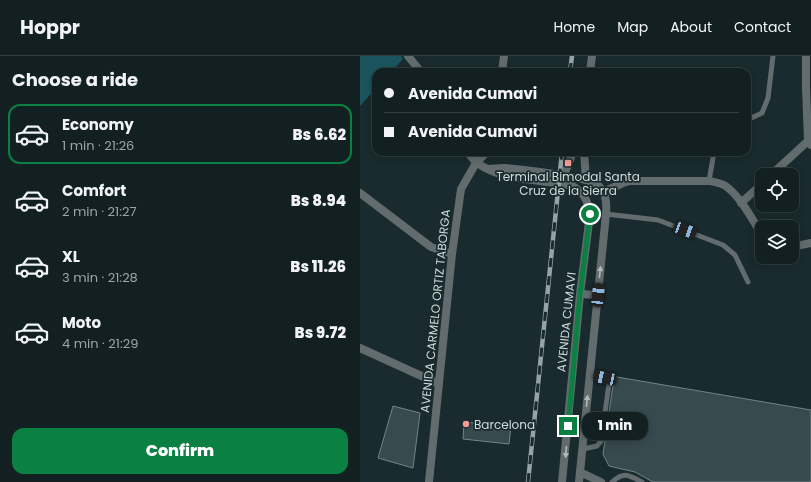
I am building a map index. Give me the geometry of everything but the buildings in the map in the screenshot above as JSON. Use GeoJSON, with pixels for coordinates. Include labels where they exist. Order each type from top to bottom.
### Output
{"type":"FeatureCollection","features":[{"type":"Feature","properties":{"kind":"street"},"geometry":{"type":"LineString","coordinates":[[408,56],[418,68]]}},
{"type":"Feature","properties":{"kind":"street"},"geometry":{"type":"LineString","coordinates":[[502,68],[504,56]]}},
{"type":"Feature","properties":{"kind":"street"},"geometry":{"type":"LineString","coordinates":[[590,68],[592,56]]}},
{"type":"Feature","properties":{"kind":"street"},"geometry":{"type":"LineString","coordinates":[[780,168],[810,143],[806,88],[806,56]]}},
{"type":"Feature","properties":{"kind":"street"},"geometry":{"type":"LineString","coordinates":[[471,156],[476,163]]}},
{"type":"Feature","properties":{"kind":"street","name":"AVENIDA CARMELO ORTIZ TABORGA"},"geometry":{"type":"LineString","coordinates":[[429,482],[452,254],[461,189],[476,163],[483,156]]}},
{"type":"Feature","properties":{"kind":"street"},"geometry":{"type":"LineString","coordinates":[[564,176],[572,156]]}},
{"type":"Feature","properties":{"kind":"street"},"geometry":{"type":"LineString","coordinates":[[584,156],[586,180]]}},
{"type":"Feature","properties":{"kind":"street","name":"AVENIDA CUMAVI"},"geometry":{"type":"LineString","coordinates":[[476,163],[501,175],[572,186],[580,190],[585,196],[588,205],[590,214],[580,294],[562,482]]}},
{"type":"Feature","properties":{"kind":"street","name":"AVENIDA CUMAVI"},"geometry":{"type":"LineString","coordinates":[[487,169],[502,168],[586,180],[599,185],[603,192]]}},
{"type":"Feature","properties":{"kind":"street"},"geometry":{"type":"LineString","coordinates":[[579,482],[607,205],[603,192],[630,181],[709,181],[726,186],[741,202],[755,224]]}},
{"type":"Feature","properties":{"kind":"street"},"geometry":{"type":"LineString","coordinates":[[741,202],[755,190]]}},
{"type":"Feature","properties":{"kind":"street"},"geometry":{"type":"LineString","coordinates":[[360,193],[432,247],[452,254]]}},
{"type":"Feature","properties":{"kind":"street"},"geometry":{"type":"LineString","coordinates":[[799,246],[811,243]]}},
{"type":"Feature","properties":{"kind":"street"},"geometry":{"type":"LineString","coordinates":[[580,294],[598,295]]}},
{"type":"Feature","properties":{"kind":"street"},"geometry":{"type":"LineString","coordinates":[[360,348],[382,360],[439,384]]}},
{"type":"Feature","properties":{"kind":"street"},"geometry":{"type":"LineString","coordinates":[[580,472],[601,482]]}},
{"type":"Feature","properties":{"kind":"lane"},"geometry":{"type":"LineString","coordinates":[[751,118],[762,113],[768,98],[773,56]]}},
{"type":"Feature","properties":{"kind":"lane"},"geometry":{"type":"LineString","coordinates":[[709,181],[713,156]]}},
{"type":"Feature","properties":{"kind":"lane"},"geometry":{"type":"LineString","coordinates":[[606,214],[658,220],[724,245],[735,255],[748,282]]}},
{"type":"Feature","properties":{"kind":"lane"},"geometry":{"type":"LineString","coordinates":[[582,449],[597,446],[601,441],[608,384],[608,381],[605,378],[590,375]]}},
{"type":"Feature","properties":{"kind":"lane"},"geometry":{"type":"LineString","coordinates":[[612,482],[619,476],[626,474],[642,482]]}},
{"type":"Feature","properties":{"kind":"shaded area"},"geometry":{"type":"Polygon","coordinates":[[[360,56],[401,56],[403,59],[395,68],[372,68],[372,92],[360,106],[360,56]]]}},
{"type":"Feature","properties":{"kind":"railway"},"geometry":{"type":"LineString","coordinates":[[570,68],[572,56]]}},
{"type":"Feature","properties":{"kind":"railway"},"geometry":{"type":"LineString","coordinates":[[528,482],[562,156]]}},
{"type":"Feature","properties":{"kind":"place","name":"Terminal Bimodal Santa Cruz de la Sierra"},"geometry":{"type":"Point","coordinates":[568,163]}},
{"type":"Feature","properties":{"kind":"place","name":"Barcelona"},"geometry":{"type":"Point","coordinates":[466,424]}},
{"type":"Feature","properties":{"kind":"route"},"geometry":{"type":"LineString","coordinates":[[568,426],[580,294],[590,214]]}}]}
